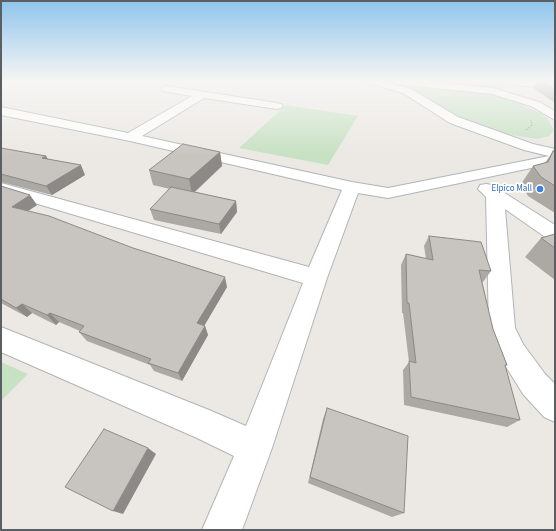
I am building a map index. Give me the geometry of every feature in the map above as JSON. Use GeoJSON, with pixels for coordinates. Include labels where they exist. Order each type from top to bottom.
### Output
{"type":"FeatureCollection","features":[{"type":"Feature","properties":{"kind":"street"},"geometry":{"type":"LineString","coordinates":[[130,137],[184,106]]}},
{"type":"Feature","properties":{"kind":"street"},"geometry":{"type":"LineString","coordinates":[[436,106],[469,126],[522,145],[555,153]]}},
{"type":"Feature","properties":{"kind":"street"},"geometry":{"type":"LineString","coordinates":[[538,106],[555,116]]}},
{"type":"Feature","properties":{"kind":"street"},"geometry":{"type":"LineString","coordinates":[[1,111],[130,137],[352,187],[388,193],[468,178],[555,159]]}},
{"type":"Feature","properties":{"kind":"street"},"geometry":{"type":"LineString","coordinates":[[468,178],[555,234]]}},
{"type":"Feature","properties":{"kind":"street"},"geometry":{"type":"LineString","coordinates":[[222,530],[255,448],[316,278],[352,187]]}},
{"type":"Feature","properties":{"kind":"street"},"geometry":{"type":"LineString","coordinates":[[1,188],[316,278]]}},
{"type":"Feature","properties":{"kind":"street"},"geometry":{"type":"LineString","coordinates":[[495,195],[502,329],[513,353],[534,384],[555,406]]}},
{"type":"Feature","properties":{"kind":"street"},"geometry":{"type":"LineString","coordinates":[[1,339],[209,426],[255,448]]}},
{"type":"Feature","properties":{"kind":"path"},"geometry":{"type":"LineString","coordinates":[[521,132],[532,125],[529,118]]}},
{"type":"Feature","properties":{"kind":"green space"},"geometry":{"type":"Polygon","coordinates":[[[285,106],[358,116],[328,165],[239,148],[285,106]]]}},
{"type":"Feature","properties":{"kind":"green space"},"geometry":{"type":"Polygon","coordinates":[[[440,106],[525,106],[547,118],[554,130],[549,136],[537,139],[500,133],[455,115],[440,106]]]}},
{"type":"Feature","properties":{"kind":"green space"},"geometry":{"type":"Polygon","coordinates":[[[1,362],[28,374],[1,401],[1,362]]]}},
{"type":"Feature","properties":{"kind":"building"},"geometry":{"type":"Polygon","coordinates":[[[183,144],[220,152],[189,179],[149,170],[183,144]]]}},
{"type":"Feature","properties":{"kind":"building"},"geometry":{"type":"Polygon","coordinates":[[[1,148],[46,156],[42,158],[81,165],[46,186],[1,174],[1,148]]]}},
{"type":"Feature","properties":{"kind":"building"},"geometry":{"type":"Polygon","coordinates":[[[553,151],[555,151],[555,186],[541,177],[533,166],[548,162],[553,151]]]}},
{"type":"Feature","properties":{"kind":"building"},"geometry":{"type":"Polygon","coordinates":[[[1,186],[30,195],[12,207],[49,216],[133,248],[225,277],[197,323],[205,326],[178,373],[148,363],[151,359],[79,332],[84,326],[50,313],[47,315],[22,304],[16,308],[1,299],[1,186]]]}},
{"type":"Feature","properties":{"kind":"building"},"geometry":{"type":"Polygon","coordinates":[[[171,187],[236,201],[219,224],[150,209],[171,187]]]}},
{"type":"Feature","properties":{"kind":"building"},"geometry":{"type":"Polygon","coordinates":[[[555,234],[555,248],[541,238],[555,234]]]}},
{"type":"Feature","properties":{"kind":"building"},"geometry":{"type":"Polygon","coordinates":[[[429,236],[481,242],[491,271],[479,270],[493,329],[507,365],[505,365],[520,420],[411,397],[409,361],[416,363],[409,303],[407,303],[406,254],[433,260],[429,236]]]}},
{"type":"Feature","properties":{"kind":"building"},"geometry":{"type":"Polygon","coordinates":[[[327,408],[408,436],[404,513],[310,477],[327,408]]]}},
{"type":"Feature","properties":{"kind":"building"},"geometry":{"type":"Polygon","coordinates":[[[104,429],[148,448],[113,511],[65,487],[104,429]]]}},
{"type":"Feature","properties":{"kind":"place","name":"Elpico Mall"},"geometry":{"type":"Point","coordinates":[540,189]}}]}
